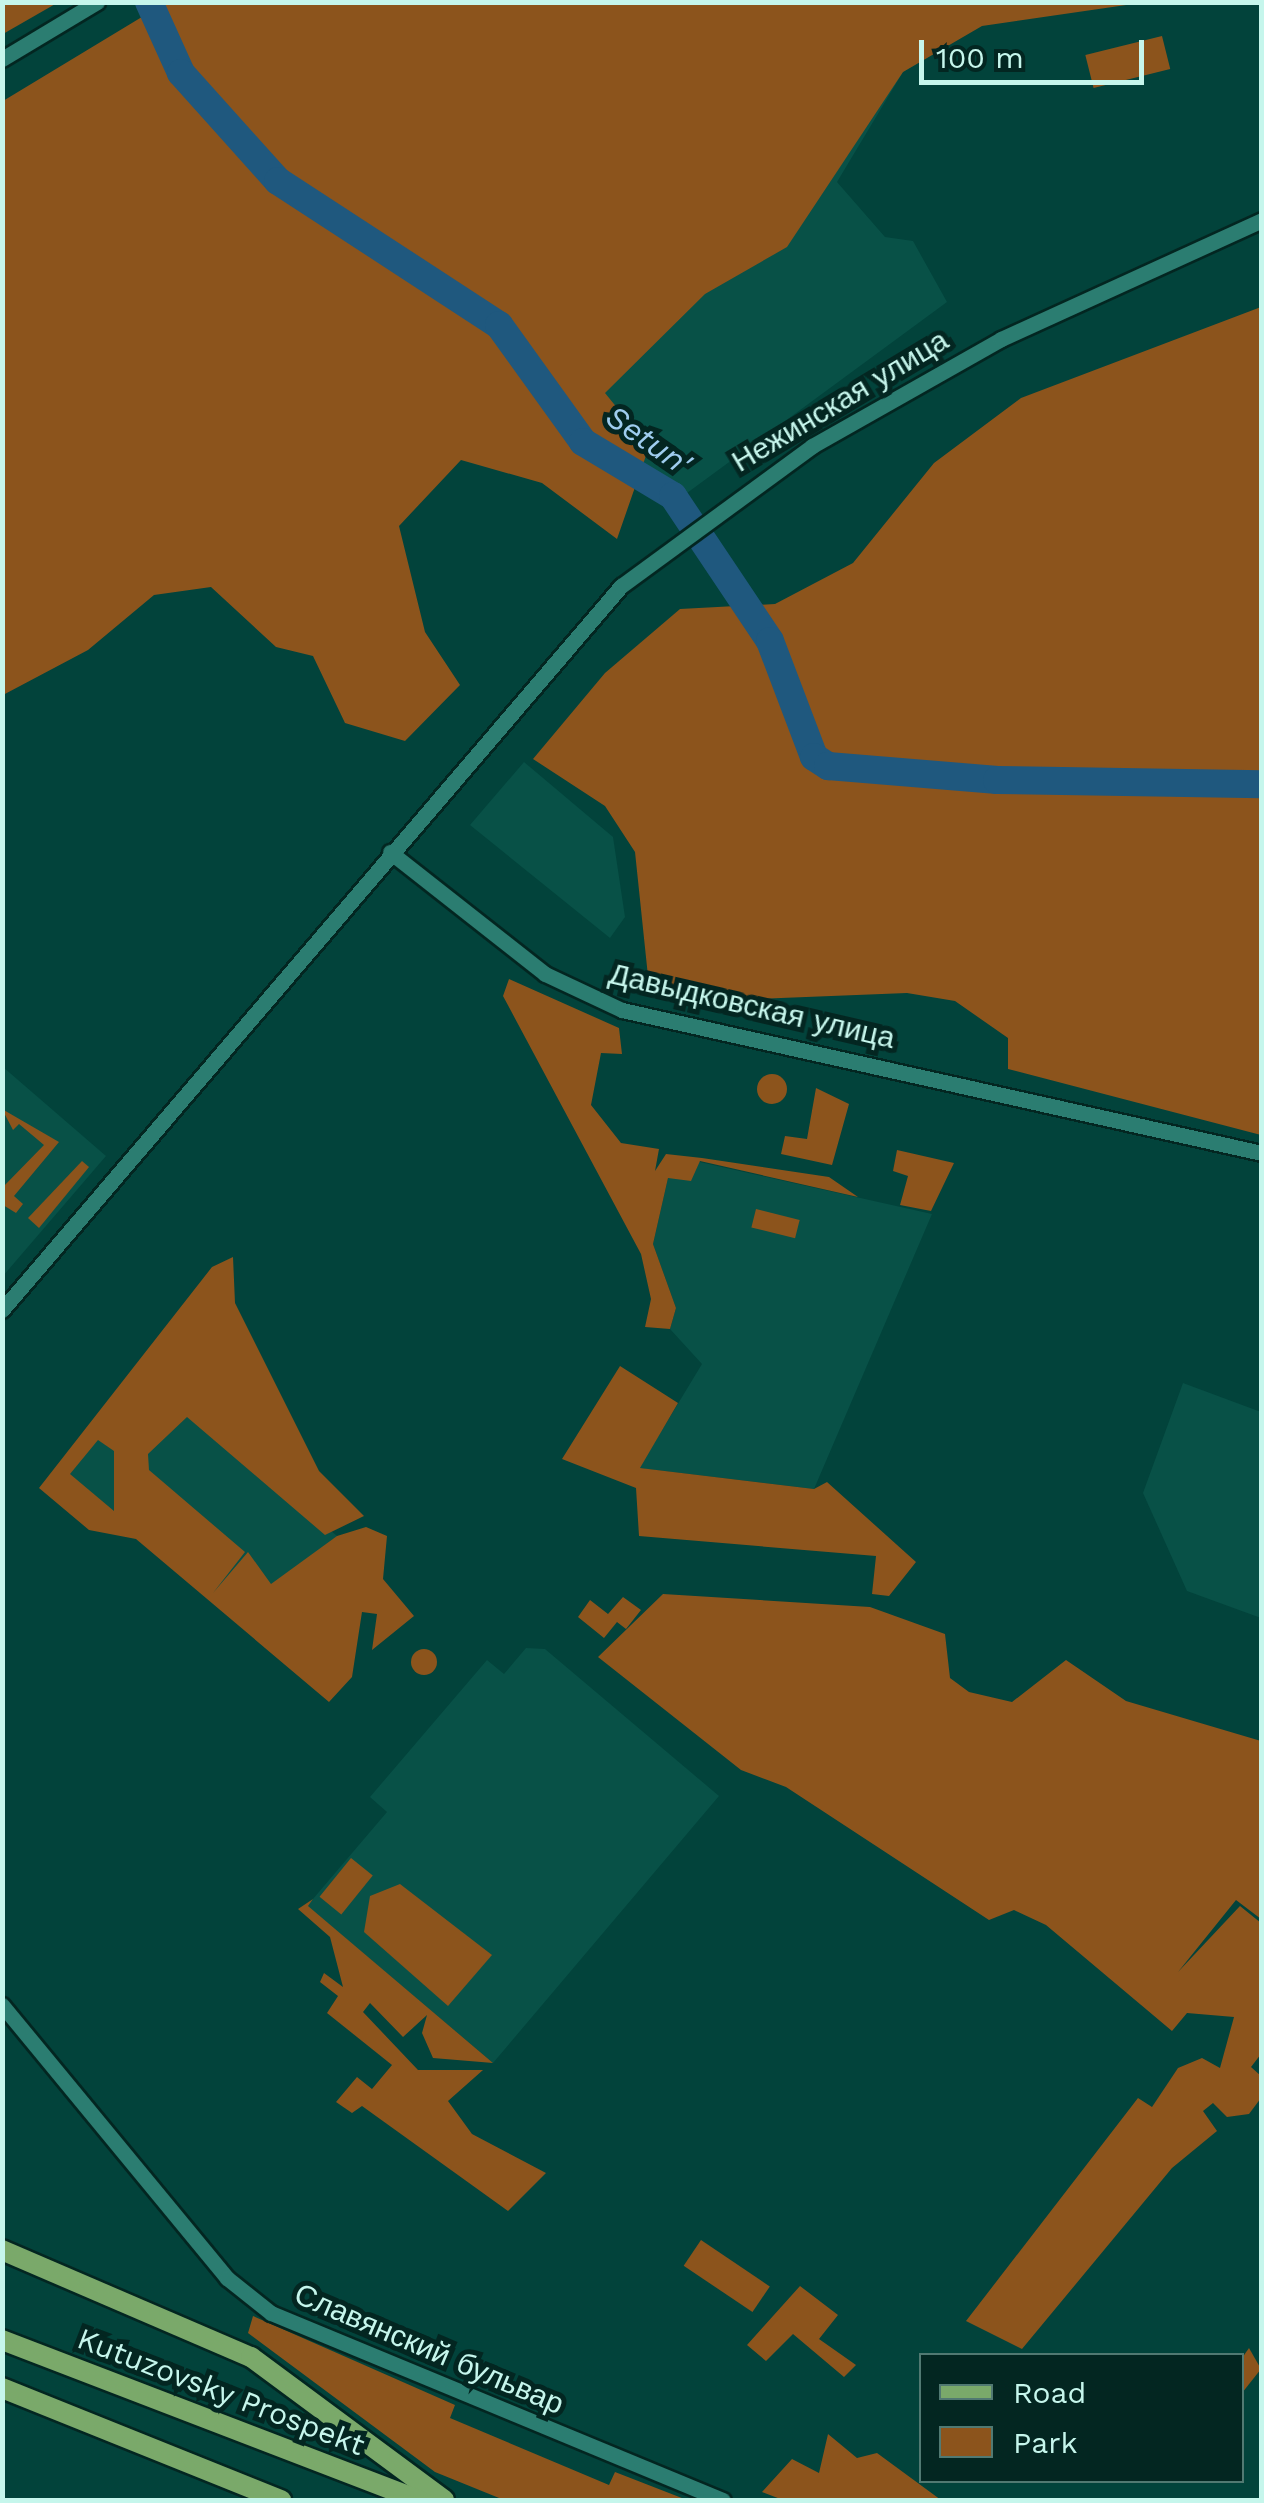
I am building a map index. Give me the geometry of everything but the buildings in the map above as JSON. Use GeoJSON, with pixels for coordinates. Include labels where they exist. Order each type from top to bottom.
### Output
{"type":"FeatureCollection","features":[{"type":"Feature","properties":{"kind":"main road"},"geometry":{"type":"LineString","coordinates":[[2,2250],[252,2357],[444,2500]]}},
{"type":"Feature","properties":{"kind":"main road","name":"Kutuzovsky Prospekt"},"geometry":{"type":"LineString","coordinates":[[2,2340],[418,2500]]}},
{"type":"Feature","properties":{"kind":"main road"},"geometry":{"type":"LineString","coordinates":[[2,2388],[278,2500]]}},
{"type":"Feature","properties":{"kind":"street"},"geometry":{"type":"LineString","coordinates":[[2,59],[97,2]]}},
{"type":"Feature","properties":{"kind":"street","name":"Нежинская улица"},"geometry":{"type":"LineString","coordinates":[[390,852],[566,641],[658,556],[730,499],[1002,339],[1262,220]]}},
{"type":"Feature","properties":{"kind":"street"},"geometry":{"type":"LineString","coordinates":[[2,1310],[390,852]]}},
{"type":"Feature","properties":{"kind":"street","name":"Давыдковская улица"},"geometry":{"type":"LineString","coordinates":[[390,852],[545,974],[622,1010],[1262,1152]]}},
{"type":"Feature","properties":{"kind":"street","name":"Славянский бульвар"},"geometry":{"type":"LineString","coordinates":[[2,2004],[227,2278],[271,2313],[724,2500]]}},
{"type":"Feature","properties":{"kind":"shaded area"},"geometry":{"type":"Polygon","coordinates":[[[165,2],[981,26],[903,72],[837,182],[885,237],[913,241],[947,302],[687,493],[617,456],[165,2]]]}},
{"type":"Feature","properties":{"kind":"shaded area"},"geometry":{"type":"Polygon","coordinates":[[[524,762],[613,837],[625,917],[610,938],[470,825],[524,762]]]}},
{"type":"Feature","properties":{"kind":"shaded area"},"geometry":{"type":"Polygon","coordinates":[[[3,1067],[106,1156],[3,1276],[3,1067]]]}},
{"type":"Feature","properties":{"kind":"shaded area"},"geometry":{"type":"Polygon","coordinates":[[[673,1156],[932,1214],[814,1489],[639,1468],[702,1364],[670,1329],[676,1308],[653,1244],[673,1156]]]}},
{"type":"Feature","properties":{"kind":"shaded area"},"geometry":{"type":"Polygon","coordinates":[[[193,1325],[300,1505],[367,1561],[288,1656],[69,1474],[193,1325]]]}},
{"type":"Feature","properties":{"kind":"shaded area"},"geometry":{"type":"Polygon","coordinates":[[[1183,1383],[1261,1412],[1261,1618],[1187,1591],[1143,1493],[1183,1383]]]}},
{"type":"Feature","properties":{"kind":"shaded area"},"geometry":{"type":"Polygon","coordinates":[[[526,1648],[545,1649],[719,1796],[493,2063],[307,1906],[387,1812],[370,1797],[487,1660],[504,1674],[526,1648]]]}},
{"type":"Feature","properties":{"kind":"green space"},"geometry":{"type":"Polygon","coordinates":[[[3,2],[57,2],[57,3],[3,34],[3,2]]]}},
{"type":"Feature","properties":{"kind":"green space"},"geometry":{"type":"Polygon","coordinates":[[[165,3],[1140,3],[982,26],[903,72],[787,247],[705,294],[605,393],[649,447],[617,539],[542,483],[461,460],[399,526],[425,632],[460,685],[405,741],[345,723],[313,656],[276,647],[211,587],[154,595],[88,650],[3,695],[3,101],[165,3]]]}},
{"type":"Feature","properties":{"kind":"green space"},"geometry":{"type":"Polygon","coordinates":[[[1162,36],[1170,69],[1094,88],[1085,55],[1162,36]]]}},
{"type":"Feature","properties":{"kind":"green space"},"geometry":{"type":"Polygon","coordinates":[[[1261,307],[1261,1135],[1008,1069],[1008,1038],[955,1001],[907,993],[709,1001],[649,986],[635,852],[605,806],[533,759],[605,673],[680,609],[775,604],[853,563],[934,463],[1021,398],[1261,307]]]}},
{"type":"Feature","properties":{"kind":"green space"},"geometry":{"type":"Polygon","coordinates":[[[509,979],[619,1028],[622,1054],[601,1053],[591,1105],[621,1143],[659,1149],[655,1171],[666,1154],[702,1158],[829,1177],[858,1197],[700,1161],[691,1181],[668,1178],[653,1244],[676,1308],[670,1329],[645,1327],[651,1299],[641,1254],[503,996],[509,979]]]}},
{"type":"Feature","properties":{"kind":"green space"},"geometry":{"type":"Polygon","coordinates":[[[772,1074],[783,1078],[787,1089],[783,1100],[772,1104],[761,1100],[757,1089],[761,1078],[772,1074]]]}},
{"type":"Feature","properties":{"kind":"green space"},"geometry":{"type":"Polygon","coordinates":[[[816,1088],[849,1104],[832,1165],[781,1154],[785,1136],[807,1139],[816,1088]]]}},
{"type":"Feature","properties":{"kind":"green space"},"geometry":{"type":"Polygon","coordinates":[[[2,1109],[59,1142],[14,1196],[23,1204],[16,1213],[3,1205],[3,1187],[44,1145],[19,1124],[13,1130],[2,1109]]]}},
{"type":"Feature","properties":{"kind":"green space"},"geometry":{"type":"Polygon","coordinates":[[[897,1150],[954,1163],[931,1211],[900,1205],[908,1176],[893,1171],[897,1150]]]}},
{"type":"Feature","properties":{"kind":"green space"},"geometry":{"type":"Polygon","coordinates":[[[82,1161],[89,1167],[39,1228],[28,1218],[82,1161]]]}},
{"type":"Feature","properties":{"kind":"green space"},"geometry":{"type":"Polygon","coordinates":[[[756,1209],[800,1220],[795,1238],[751,1227],[756,1209]]]}},
{"type":"Feature","properties":{"kind":"green space"},"geometry":{"type":"Polygon","coordinates":[[[233,1257],[235,1303],[319,1471],[364,1516],[325,1535],[187,1417],[148,1454],[149,1470],[245,1552],[213,1593],[248,1552],[271,1584],[337,1536],[366,1527],[387,1536],[383,1579],[414,1616],[372,1650],[377,1614],[362,1612],[352,1677],[329,1702],[136,1539],[89,1530],[39,1488],[212,1267],[233,1257]],[[98,1440],[70,1474],[114,1511],[114,1451],[98,1440]]]}},
{"type":"Feature","properties":{"kind":"green space"},"geometry":{"type":"Polygon","coordinates":[[[620,1366],[678,1403],[640,1468],[814,1489],[827,1482],[916,1562],[889,1596],[872,1594],[876,1556],[639,1536],[636,1488],[562,1459],[620,1366]]]}},
{"type":"Feature","properties":{"kind":"green space"},"geometry":{"type":"Polygon","coordinates":[[[663,1594],[870,1607],[945,1634],[950,1678],[969,1692],[1012,1702],[1066,1660],[1126,1701],[1261,1741],[1261,1919],[1236,1900],[1178,1972],[1240,1906],[1261,1923],[1261,2054],[1251,2067],[1261,2076],[1261,2098],[1249,2114],[1227,2117],[1213,2103],[1203,2111],[1217,2131],[1172,2168],[1022,2349],[966,2321],[1138,2098],[1152,2107],[1178,2068],[1202,2058],[1220,2068],[1234,2017],[1187,2013],[1172,2031],[1046,1925],[1014,1910],[989,1920],[786,1787],[741,1770],[598,1657],[663,1594]]]}},
{"type":"Feature","properties":{"kind":"green space"},"geometry":{"type":"Polygon","coordinates":[[[623,1597],[641,1610],[626,1629],[617,1622],[604,1638],[578,1617],[590,1600],[608,1614],[623,1597]]]}},
{"type":"Feature","properties":{"kind":"green space"},"geometry":{"type":"Polygon","coordinates":[[[424,1649],[433,1653],[437,1662],[433,1671],[424,1675],[415,1671],[411,1662],[415,1653],[424,1649]]]}},
{"type":"Feature","properties":{"kind":"green space"},"geometry":{"type":"Polygon","coordinates":[[[351,1858],[373,1876],[341,1914],[320,1897],[351,1858]]]}},
{"type":"Feature","properties":{"kind":"green space"},"geometry":{"type":"Polygon","coordinates":[[[400,1884],[492,1955],[448,2006],[364,1932],[370,1896],[400,1884]]]}},
{"type":"Feature","properties":{"kind":"green space"},"geometry":{"type":"Polygon","coordinates":[[[313,1899],[308,1906],[493,2063],[433,2058],[422,2033],[427,2015],[403,2037],[370,2003],[363,2012],[418,2070],[483,2070],[448,2101],[472,2134],[546,2173],[508,2211],[362,2106],[352,2113],[336,2102],[357,2077],[372,2089],[392,2065],[327,2013],[338,1996],[320,1982],[324,1973],[343,1987],[330,1937],[298,1909],[313,1899]]]}},
{"type":"Feature","properties":{"kind":"green space"},"geometry":{"type":"Polygon","coordinates":[[[701,2240],[770,2286],[752,2312],[684,2266],[701,2240]]]}},
{"type":"Feature","properties":{"kind":"green space"},"geometry":{"type":"Polygon","coordinates":[[[800,2286],[838,2315],[819,2339],[856,2365],[844,2377],[793,2334],[766,2361],[747,2345],[800,2286]]]}},
{"type":"Feature","properties":{"kind":"green space"},"geometry":{"type":"Polygon","coordinates":[[[253,2316],[455,2405],[450,2418],[609,2485],[615,2472],[687,2500],[504,2500],[435,2472],[248,2333],[253,2316]]]}},
{"type":"Feature","properties":{"kind":"green space"},"geometry":{"type":"Polygon","coordinates":[[[1249,2348],[1261,2369],[1244,2390],[1244,2355],[1249,2348]]]}},
{"type":"Feature","properties":{"kind":"green space"},"geometry":{"type":"Polygon","coordinates":[[[828,2434],[857,2458],[877,2453],[941,2500],[783,2500],[762,2492],[792,2459],[819,2473],[828,2434]]]}},
{"type":"Feature","properties":{"kind":"waterway","name":"Setun'"},"geometry":{"type":"LineString","coordinates":[[149,2],[181,73],[278,181],[499,325],[583,442],[673,496],[770,641],[814,757],[828,766],[997,780],[1262,784]]}}]}
